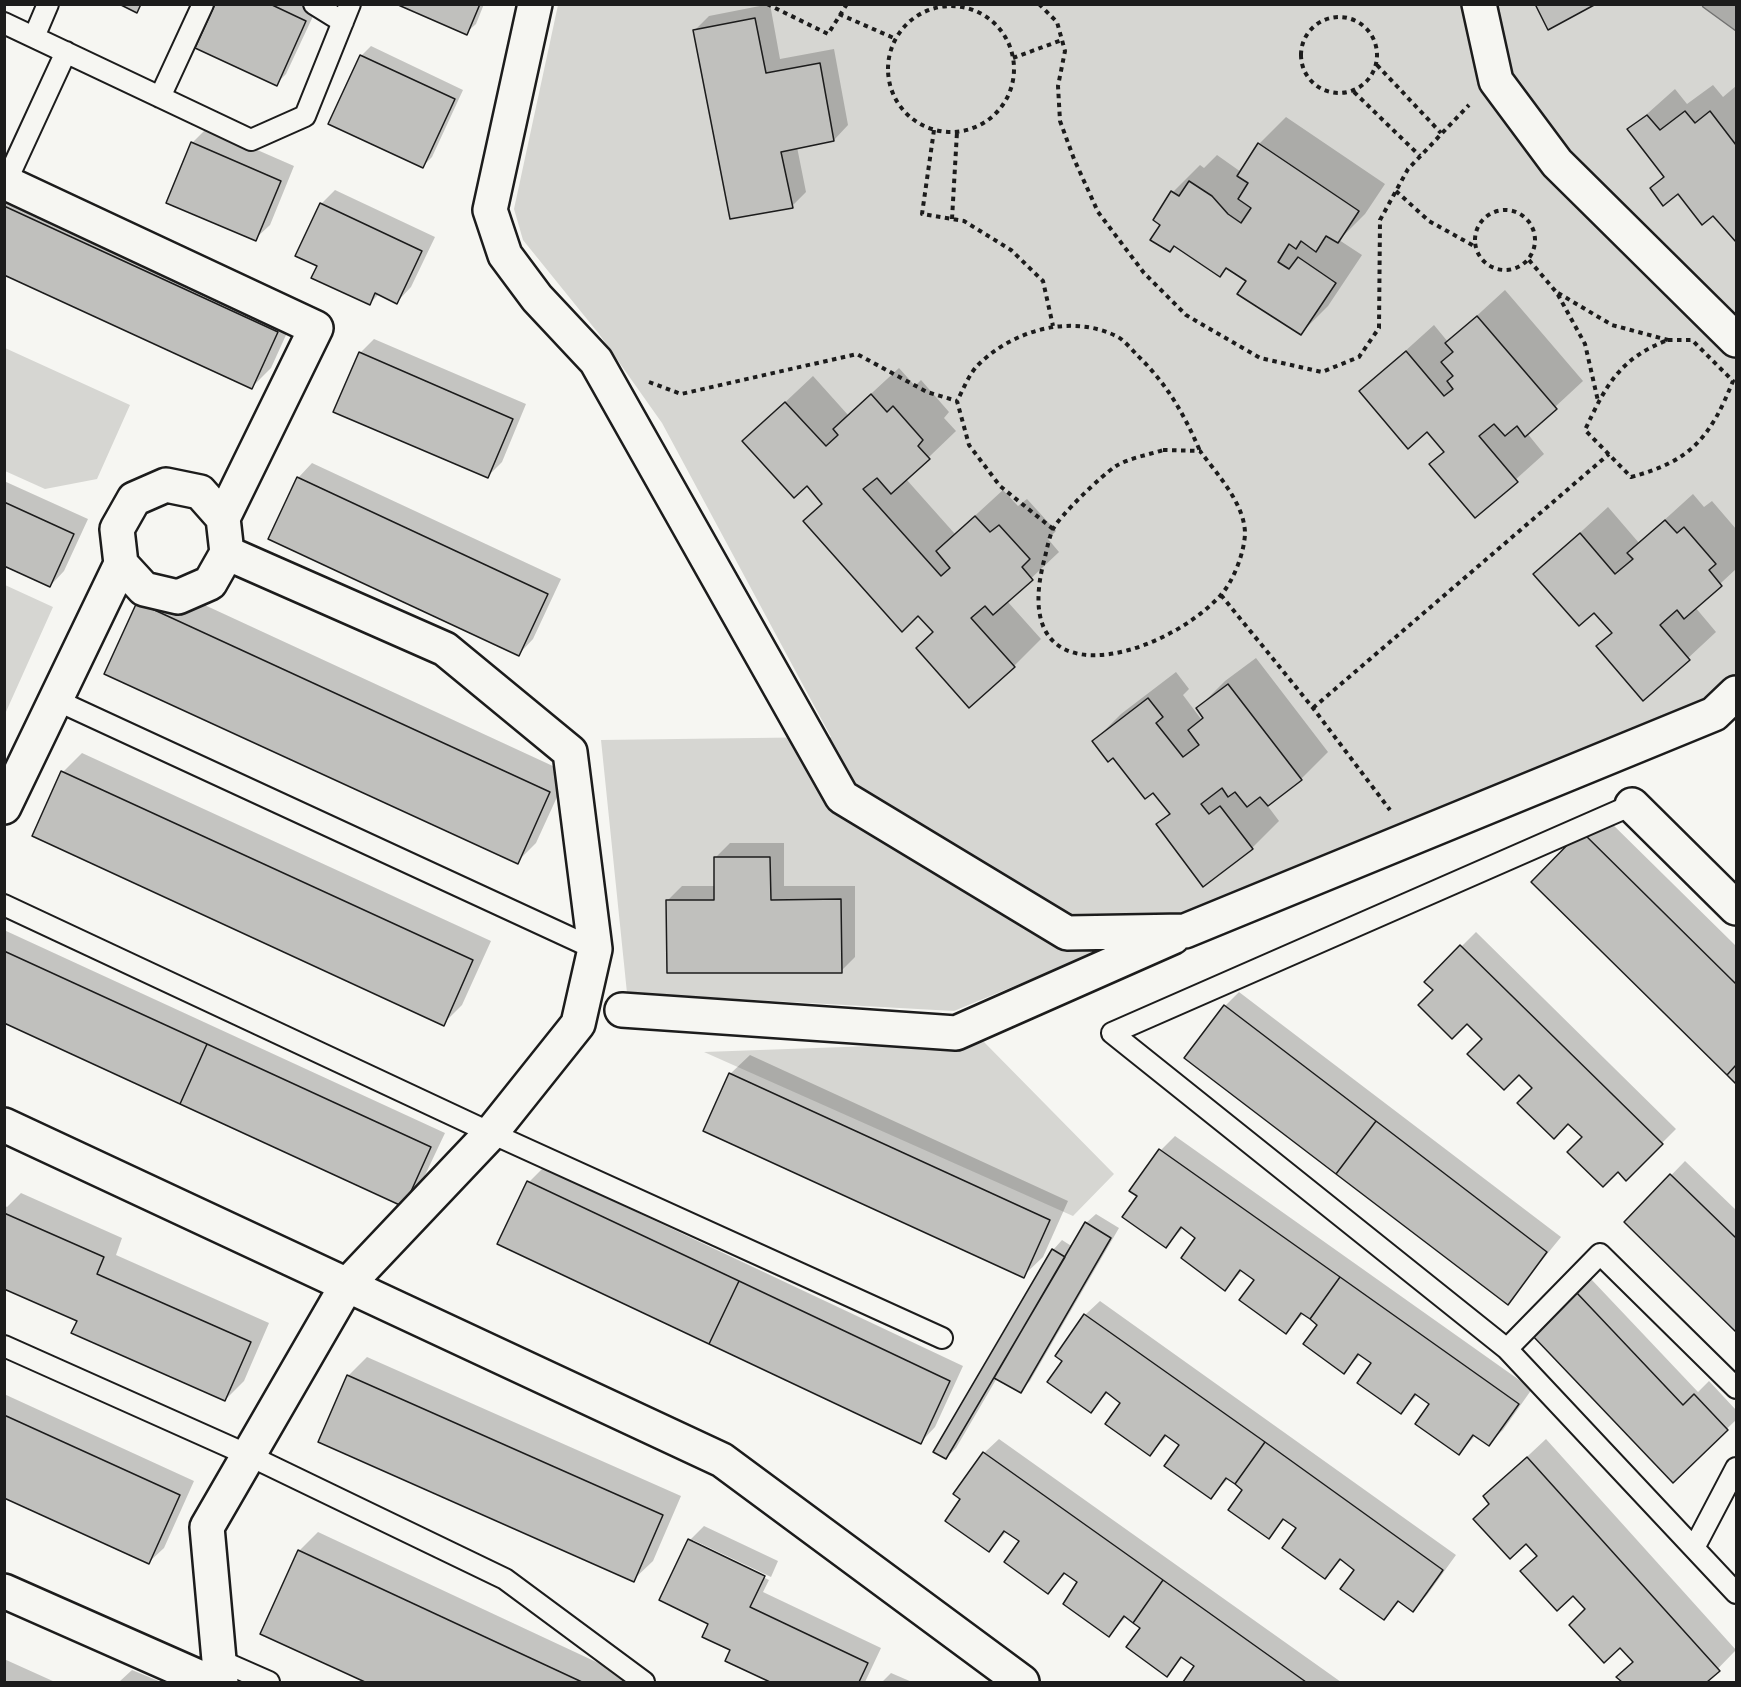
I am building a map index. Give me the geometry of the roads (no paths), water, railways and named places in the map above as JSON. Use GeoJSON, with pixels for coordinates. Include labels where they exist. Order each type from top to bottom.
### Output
{"type":"FeatureCollection","features":[{"type":"Feature","properties":{"kind":"street"},"geometry":{"type":"LineString","coordinates":[[535,4],[490,210],[505,255],[537,298],[596,361],[842,798],[1067,933],[1185,931]]}},
{"type":"Feature","properties":{"kind":"street"},"geometry":{"type":"LineString","coordinates":[[1479,4],[1496,81],[1557,163],[1737,340]]}},
{"type":"Feature","properties":{"kind":"street"},"geometry":{"type":"LineString","coordinates":[[5,182],[316,328],[223,518],[227,553],[210,583],[178,597],[144,589],[121,564]]}},
{"type":"Feature","properties":{"kind":"street"},"geometry":{"type":"LineString","coordinates":[[4,807],[121,564],[117,529],[134,499],[166,485],[200,492],[223,518]]}},
{"type":"Feature","properties":{"kind":"street"},"geometry":{"type":"LineString","coordinates":[[4,1591],[216,1675],[207,1527],[347,1285],[491,1133],[578,1024],[595,949],[570,752],[445,650],[227,553]]}},
{"type":"Feature","properties":{"kind":"street"},"geometry":{"type":"LineString","coordinates":[[622,1010],[956,1033],[1185,931],[1714,714],[1737,693]]}},
{"type":"Feature","properties":{"kind":"street"},"geometry":{"type":"LineString","coordinates":[[1632,805],[1737,908]]}},
{"type":"Feature","properties":{"kind":"street"},"geometry":{"type":"LineString","coordinates":[[4,1125],[722,1460],[1022,1683]]}},
{"type":"Feature","properties":{"kind":"lane"},"geometry":{"type":"LineString","coordinates":[[34,37],[48,4]]}},
{"type":"Feature","properties":{"kind":"lane"},"geometry":{"type":"LineString","coordinates":[[160,97],[203,4]]}},
{"type":"Feature","properties":{"kind":"lane"},"geometry":{"type":"LineString","coordinates":[[4,23],[251,140],[305,116],[347,13],[314,4]]}},
{"type":"Feature","properties":{"kind":"lane"},"geometry":{"type":"LineString","coordinates":[[5,182],[66,52]]}},
{"type":"Feature","properties":{"kind":"lane"},"geometry":{"type":"LineString","coordinates":[[56,700],[595,949]]}},
{"type":"Feature","properties":{"kind":"lane"},"geometry":{"type":"LineString","coordinates":[[1632,805],[1112,1033],[1507,1349],[1737,1593]]}},
{"type":"Feature","properties":{"kind":"lane"},"geometry":{"type":"LineString","coordinates":[[4,905],[491,1133],[942,1338]]}},
{"type":"Feature","properties":{"kind":"lane"},"geometry":{"type":"LineString","coordinates":[[1507,1349],[1600,1254],[1737,1388]]}},
{"type":"Feature","properties":{"kind":"lane"},"geometry":{"type":"LineString","coordinates":[[4,1346],[249,1455],[505,1579],[644,1683]]}},
{"type":"Feature","properties":{"kind":"lane"},"geometry":{"type":"LineString","coordinates":[[1694,1548],[1737,1468]]}},
{"type":"Feature","properties":{"kind":"lane"},"geometry":{"type":"LineString","coordinates":[[216,1675],[269,1683]]}}]}
